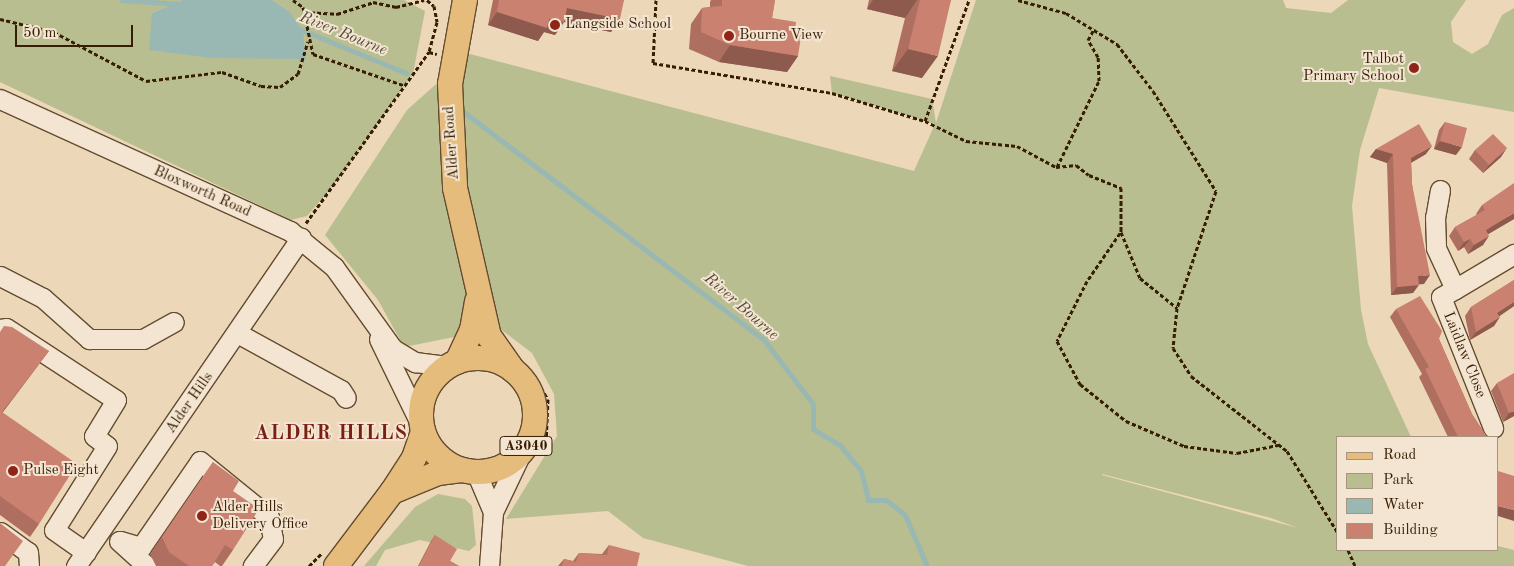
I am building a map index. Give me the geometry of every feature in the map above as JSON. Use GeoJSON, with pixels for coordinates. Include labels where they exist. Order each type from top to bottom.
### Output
{"type":"FeatureCollection","features":[{"type":"Feature","properties":{"kind":"main road","name":"Alder Road"},"geometry":{"type":"LineString","coordinates":[[465,0],[452,58],[450,144],[455,188],[480,284],[493,347],[513,370]]}},
{"type":"Feature","properties":{"kind":"main road","name":"Alder Road"},"geometry":{"type":"LineString","coordinates":[[453,364],[472,330],[480,284]]}},
{"type":"Feature","properties":{"kind":"main road","name":"A3040"},"geometry":{"type":"LineString","coordinates":[[336,566],[392,492],[414,458],[423,430],[426,392],[453,364],[487,359],[513,370],[527,387],[535,408],[534,429],[522,451],[503,467],[438,473],[392,492]]}},
{"type":"Feature","properties":{"kind":"main road"},"geometry":{"type":"LineString","coordinates":[[423,430],[436,454],[469,471]]}},
{"type":"Feature","properties":{"kind":"street","name":"Bloxworth Road"},"geometry":{"type":"LineString","coordinates":[[1,102],[299,237],[334,267],[373,324],[404,358],[453,364]]}},
{"type":"Feature","properties":{"kind":"street","name":"Laidlaw Close"},"geometry":{"type":"LineString","coordinates":[[1440,190],[1435,217],[1436,248],[1455,289]]}},
{"type":"Feature","properties":{"kind":"street","name":"Alder Hills"},"geometry":{"type":"LineString","coordinates":[[81,559],[239,334],[299,237]]}},
{"type":"Feature","properties":{"kind":"street","name":"Laidlaw Close"},"geometry":{"type":"LineString","coordinates":[[1493,428],[1441,297],[1514,254]]}},
{"type":"Feature","properties":{"kind":"street"},"geometry":{"type":"LineString","coordinates":[[0,276],[43,298],[89,339],[143,339],[174,322]]}},
{"type":"Feature","properties":{"kind":"street","name":"Bloxworth Road"},"geometry":{"type":"LineString","coordinates":[[373,324],[423,430]]}},
{"type":"Feature","properties":{"kind":"street"},"geometry":{"type":"LineString","coordinates":[[0,329],[6,328],[116,400],[94,436],[107,446],[54,530],[81,559]]}},
{"type":"Feature","properties":{"kind":"street"},"geometry":{"type":"LineString","coordinates":[[239,334],[341,390],[346,398]]}},
{"type":"Feature","properties":{"kind":"street"},"geometry":{"type":"LineString","coordinates":[[487,564],[493,512],[522,451]]}},
{"type":"Feature","properties":{"kind":"street"},"geometry":{"type":"LineString","coordinates":[[120,542],[141,547],[200,461],[269,517],[272,539],[254,566]]}},
{"type":"Feature","properties":{"kind":"street"},"geometry":{"type":"LineString","coordinates":[[469,471],[493,512]]}},
{"type":"Feature","properties":{"kind":"street"},"geometry":{"type":"LineString","coordinates":[[101,530],[120,542],[147,566]]}},
{"type":"Feature","properties":{"kind":"street"},"geometry":{"type":"LineString","coordinates":[[0,532],[28,552],[29,566]]}},
{"type":"Feature","properties":{"kind":"path"},"geometry":{"type":"LineString","coordinates":[[294,0],[304,12],[308,42],[313,54],[328,62],[406,86]]}},
{"type":"Feature","properties":{"kind":"path"},"geometry":{"type":"LineString","coordinates":[[304,12],[338,14],[373,2],[396,7],[424,0]]}},
{"type":"Feature","properties":{"kind":"path"},"geometry":{"type":"LineString","coordinates":[[656,0],[653,62],[832,93],[925,121],[966,140],[1017,146],[1056,168],[1076,165],[1121,188],[1121,232],[1140,278],[1177,308]]}},
{"type":"Feature","properties":{"kind":"path"},"geometry":{"type":"LineString","coordinates":[[925,121],[969,0]]}},
{"type":"Feature","properties":{"kind":"path"},"geometry":{"type":"LineString","coordinates":[[1018,0],[1066,13],[1094,28],[1117,44],[1153,90],[1216,191],[1177,308],[1173,348],[1191,376],[1287,451],[1336,530]]}},
{"type":"Feature","properties":{"kind":"path"},"geometry":{"type":"LineString","coordinates":[[0,19],[54,32],[146,81],[222,72],[261,86],[280,87],[298,74],[308,42]]}},
{"type":"Feature","properties":{"kind":"path"},"geometry":{"type":"LineString","coordinates":[[1056,168],[1098,81],[1098,57],[1088,40],[1094,28]]}},
{"type":"Feature","properties":{"kind":"path"},"geometry":{"type":"LineString","coordinates":[[299,237],[336,187],[429,52]]}},
{"type":"Feature","properties":{"kind":"path"},"geometry":{"type":"LineString","coordinates":[[1121,232],[1087,281],[1056,341],[1080,384],[1126,421],[1184,446],[1237,453],[1279,445]]}},
{"type":"Feature","properties":{"kind":"path"},"geometry":{"type":"LineString","coordinates":[[1348,551],[1354,566]]}},
{"type":"Feature","properties":{"kind":"green space"},"geometry":{"type":"Polygon","coordinates":[[[0,0],[182,0],[152,13],[289,11],[272,0],[404,0],[425,11],[413,74],[338,180],[307,216],[291,220],[0,82],[0,0]]]}},
{"type":"Feature","properties":{"kind":"green space"},"geometry":{"type":"Polygon","coordinates":[[[976,0],[1283,0],[1286,8],[1331,13],[1348,0],[1466,0],[1451,22],[1453,42],[1472,54],[1488,44],[1502,15],[1514,8],[1514,112],[1379,88],[1360,150],[1352,206],[1361,310],[1368,344],[1411,436],[1336,436],[1336,551],[1499,551],[1499,546],[1514,550],[1514,566],[748,566],[643,538],[608,511],[506,519],[557,436],[554,394],[532,353],[499,328],[404,347],[378,300],[325,235],[407,110],[470,54],[914,171],[935,124],[832,93],[830,76],[932,99],[936,123],[976,0]],[[1102,474],[1102,475],[1298,528],[1271,518],[1102,474]]]}},
{"type":"Feature","properties":{"kind":"green space"},"geometry":{"type":"Polygon","coordinates":[[[438,494],[465,499],[472,506],[476,545],[469,551],[420,540],[385,550],[376,566],[364,566],[415,507],[438,494]]]}},
{"type":"Feature","properties":{"kind":"water"},"geometry":{"type":"Polygon","coordinates":[[[182,0],[272,0],[289,11],[303,32],[306,59],[212,58],[149,50],[152,13],[182,0]]]}},
{"type":"Feature","properties":{"kind":"building"},"geometry":{"type":"Polygon","coordinates":[[[499,0],[624,0],[620,19],[567,8],[564,22],[549,19],[547,28],[497,12],[499,0]]]}},
{"type":"Feature","properties":{"kind":"building"},"geometry":{"type":"Polygon","coordinates":[[[722,0],[775,0],[772,18],[796,22],[795,29],[802,30],[798,56],[730,45],[701,32],[702,8],[722,6],[722,0]]]}},
{"type":"Feature","properties":{"kind":"building"},"geometry":{"type":"Polygon","coordinates":[[[920,0],[951,0],[938,56],[908,49],[920,0]]]}},
{"type":"Feature","properties":{"kind":"building"},"geometry":{"type":"Polygon","coordinates":[[[1445,122],[1467,128],[1462,147],[1440,141],[1445,122]]]}},
{"type":"Feature","properties":{"kind":"building"},"geometry":{"type":"Polygon","coordinates":[[[1419,124],[1432,146],[1411,158],[1412,184],[1430,275],[1418,276],[1419,285],[1397,287],[1393,154],[1376,149],[1419,124]]]}},
{"type":"Feature","properties":{"kind":"building"},"geometry":{"type":"Polygon","coordinates":[[[1493,134],[1507,148],[1489,165],[1475,150],[1493,134]]]}},
{"type":"Feature","properties":{"kind":"building"},"geometry":{"type":"Polygon","coordinates":[[[1514,183],[1514,213],[1486,230],[1489,236],[1474,245],[1470,239],[1464,242],[1455,227],[1485,210],[1482,205],[1514,183]]]}},
{"type":"Feature","properties":{"kind":"building"},"geometry":{"type":"Polygon","coordinates":[[[1514,280],[1514,302],[1497,313],[1500,317],[1476,332],[1471,307],[1514,280]]]}},
{"type":"Feature","properties":{"kind":"building"},"geometry":{"type":"Polygon","coordinates":[[[1420,296],[1442,331],[1439,339],[1472,414],[1486,436],[1458,436],[1425,369],[1429,367],[1396,309],[1420,296]]]}},
{"type":"Feature","properties":{"kind":"building"},"geometry":{"type":"Polygon","coordinates":[[[4,326],[12,327],[49,351],[2,412],[77,464],[39,524],[0,496],[0,332],[4,326]]]}},
{"type":"Feature","properties":{"kind":"building"},"geometry":{"type":"Polygon","coordinates":[[[1514,373],[1514,411],[1509,413],[1497,383],[1514,373]]]}},
{"type":"Feature","properties":{"kind":"building","name":"Alder Hills Delivery Office"},"geometry":{"type":"Polygon","coordinates":[[[213,462],[239,481],[233,491],[259,509],[233,550],[225,545],[212,566],[189,566],[169,552],[162,537],[213,462]]]}},
{"type":"Feature","properties":{"kind":"building"},"geometry":{"type":"Polygon","coordinates":[[[1499,471],[1514,476],[1514,510],[1499,506],[1499,471]]]}},
{"type":"Feature","properties":{"kind":"building"},"geometry":{"type":"Polygon","coordinates":[[[0,523],[23,541],[5,566],[0,566],[0,523]]]}},
{"type":"Feature","properties":{"kind":"building"},"geometry":{"type":"Polygon","coordinates":[[[435,535],[457,549],[450,561],[459,566],[419,566],[435,535]]]}},
{"type":"Feature","properties":{"kind":"building"},"geometry":{"type":"Polygon","coordinates":[[[609,545],[640,553],[637,566],[562,566],[564,559],[576,562],[579,553],[607,555],[609,545]]]}},
{"type":"Feature","properties":{"kind":"waterway","name":"River Bourne"},"geometry":{"type":"LineString","coordinates":[[122,0],[179,4]]}},
{"type":"Feature","properties":{"kind":"waterway","name":"River Bourne"},"geometry":{"type":"LineString","coordinates":[[297,28],[406,73]]}},
{"type":"Feature","properties":{"kind":"waterway","name":"River Bourne"},"geometry":{"type":"LineString","coordinates":[[465,113],[764,340],[813,404],[813,429],[840,445],[861,471],[868,500],[886,500],[905,515],[927,566]]}},
{"type":"Feature","properties":{"kind":"place","name":"Langside School"},"geometry":{"type":"Point","coordinates":[555,25]}},
{"type":"Feature","properties":{"kind":"place","name":"Bourne View"},"geometry":{"type":"Point","coordinates":[729,36]}},
{"type":"Feature","properties":{"kind":"place","name":"Talbot Primary School"},"geometry":{"type":"Point","coordinates":[1414,68]}},
{"type":"Feature","properties":{"kind":"place","name":"Pulse Eight"},"geometry":{"type":"Point","coordinates":[13,471]}},
{"type":"Feature","properties":{"kind":"place","name":"Alder Hills Delivery Office"},"geometry":{"type":"Point","coordinates":[202,516]}},
{"type":"Feature","properties":{"kind":"district","name":"ALDER HILLS"},"geometry":{"type":"Point","coordinates":[331,434]}}]}
